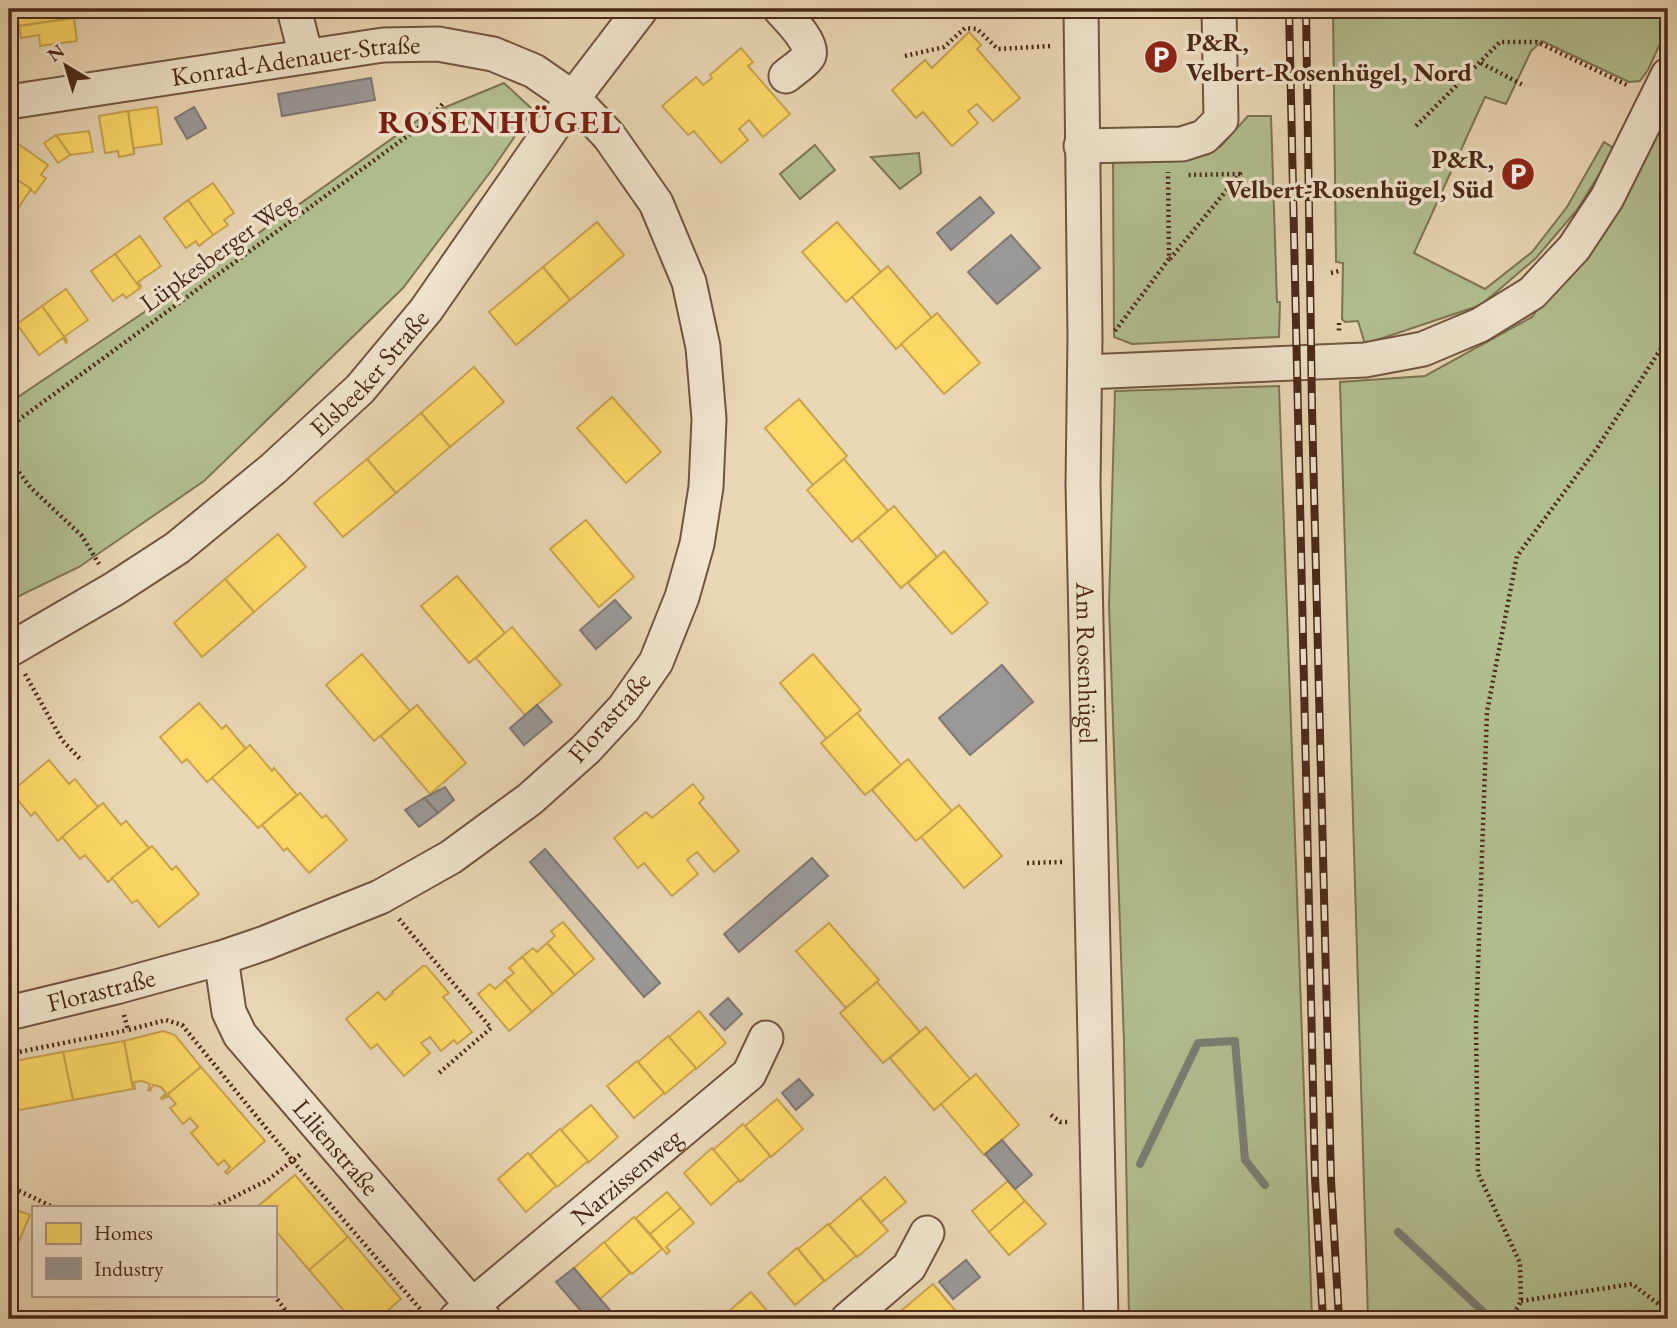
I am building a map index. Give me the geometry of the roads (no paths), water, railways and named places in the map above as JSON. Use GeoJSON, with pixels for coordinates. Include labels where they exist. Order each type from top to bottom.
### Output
{"type":"FeatureCollection","features":[{"type":"Feature","properties":{"kind":"street"},"geometry":{"type":"LineString","coordinates":[[294,9],[306,56]]}},
{"type":"Feature","properties":{"kind":"street","name":"Elsbeeker Straße"},"geometry":{"type":"LineString","coordinates":[[9,650],[114,589],[177,548],[273,470],[360,389],[426,310],[573,98],[641,9]]}},
{"type":"Feature","properties":{"kind":"street"},"geometry":{"type":"LineString","coordinates":[[780,9],[808,42],[810,51],[786,76]]}},
{"type":"Feature","properties":{"kind":"street","name":"Am Rosenhügel"},"geometry":{"type":"LineString","coordinates":[[1081,9],[1083,484],[1101,1319]]}},
{"type":"Feature","properties":{"kind":"street"},"geometry":{"type":"LineString","coordinates":[[1081,146],[1167,160],[1182,144],[1204,137],[1221,120],[1219,9]]}},
{"type":"Feature","properties":{"kind":"street","name":"Konrad-Adenauer-Straße"},"geometry":{"type":"LineString","coordinates":[[9,102],[383,45],[438,44],[493,54],[534,71],[573,98]]}},
{"type":"Feature","properties":{"kind":"street"},"geometry":{"type":"LineString","coordinates":[[1084,372],[1365,360],[1423,349],[1480,325],[1532,293],[1574,248],[1607,198],[1653,80]]}},
{"type":"Feature","properties":{"kind":"street","name":"Florastraße"},"geometry":{"type":"LineString","coordinates":[[9,1013],[221,958],[380,897],[451,857],[495,827],[586,749],[624,708],[656,662],[682,597],[697,544],[706,487],[709,419],[703,347],[689,282],[656,203],[610,136],[573,98]]}},
{"type":"Feature","properties":{"kind":"street","name":"Lilienstraße"},"geometry":{"type":"LineString","coordinates":[[221,958],[229,1012],[240,1035],[471,1315]]}},
{"type":"Feature","properties":{"kind":"street","name":"Narzissenweg"},"geometry":{"type":"LineString","coordinates":[[471,1315],[749,1074],[766,1038]]}},
{"type":"Feature","properties":{"kind":"street"},"geometry":{"type":"LineString","coordinates":[[848,1319],[909,1267],[927,1233]]}},
{"type":"Feature","properties":{"kind":"waterway"},"geometry":{"type":"LineString","coordinates":[[9,537],[15,533]]}},
{"type":"Feature","properties":{"kind":"waterway"},"geometry":{"type":"LineString","coordinates":[[1140,1164],[1198,1043],[1235,1041],[1245,1160],[1265,1185]]}},
{"type":"Feature","properties":{"kind":"waterway"},"geometry":{"type":"LineString","coordinates":[[1398,1232],[1491,1319]]}},
{"type":"Feature","properties":{"kind":"railway"},"geometry":{"type":"LineString","coordinates":[[1289,9],[1315,1178],[1323,1319]]}},
{"type":"Feature","properties":{"kind":"railway"},"geometry":{"type":"LineString","coordinates":[[1306,9],[1312,409],[1331,1180],[1339,1319]]}},
{"type":"Feature","properties":{"kind":"place","name":"P&R, Velbert-Rosenhügel, Nord"},"geometry":{"type":"Point","coordinates":[1161,57]}},
{"type":"Feature","properties":{"kind":"place","name":"P&R, Velbert-Rosenhügel, Süd"},"geometry":{"type":"Point","coordinates":[1518,174]}},
{"type":"Feature","properties":{"kind":"district","name":"ROSENHÜGEL"},"geometry":{"type":"Point","coordinates":[500,121]}}]}
